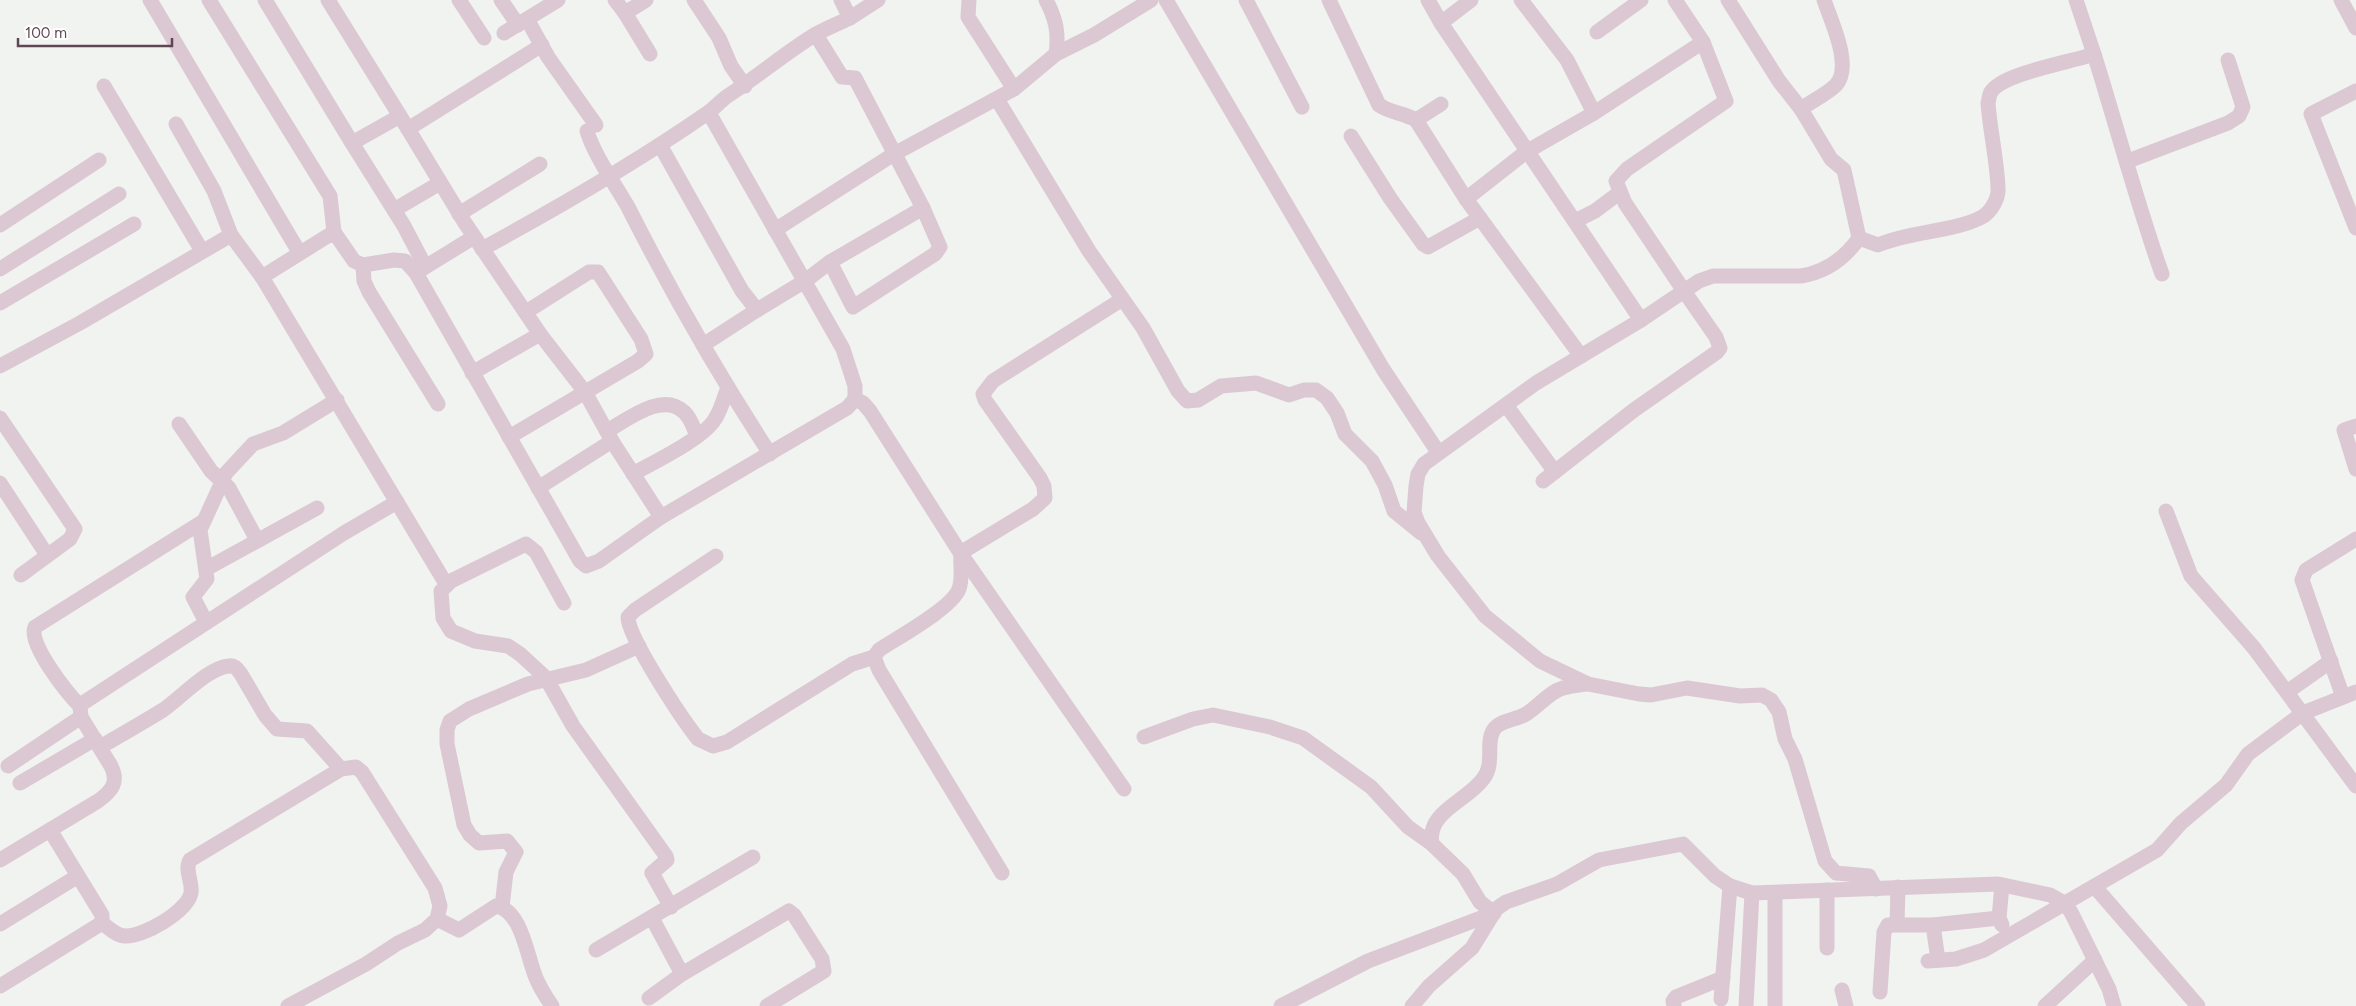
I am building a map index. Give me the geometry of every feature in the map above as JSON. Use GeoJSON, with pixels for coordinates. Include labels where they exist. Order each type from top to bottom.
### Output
{"type":"FeatureCollection","features":[{"type":"Feature","properties":{"kind":"street"},"geometry":{"type":"LineString","coordinates":[[150,0],[299,252]]}},
{"type":"Feature","properties":{"kind":"street"},"geometry":{"type":"LineString","coordinates":[[209,0],[330,196],[334,232],[354,261],[363,265],[400,260],[420,270]]}},
{"type":"Feature","properties":{"kind":"street"},"geometry":{"type":"LineString","coordinates":[[265,0],[394,210],[420,270],[472,373],[575,553],[586,566],[599,561],[661,517],[847,408],[855,400],[855,386],[843,349],[709,113]]}},
{"type":"Feature","properties":{"kind":"street"},"geometry":{"type":"LineString","coordinates":[[328,0],[459,214],[540,334],[585,392],[609,436],[661,517]]}},
{"type":"Feature","properties":{"kind":"street"},"geometry":{"type":"LineString","coordinates":[[459,0],[484,38]]}},
{"type":"Feature","properties":{"kind":"street"},"geometry":{"type":"LineString","coordinates":[[501,0],[542,45],[591,128],[591,144],[610,174],[661,272],[728,387],[770,454]]}},
{"type":"Feature","properties":{"kind":"street"},"geometry":{"type":"LineString","coordinates":[[504,33],[558,0]]}},
{"type":"Feature","properties":{"kind":"street"},"geometry":{"type":"LineString","coordinates":[[615,0],[626,13],[650,54]]}},
{"type":"Feature","properties":{"kind":"street"},"geometry":{"type":"LineString","coordinates":[[626,13],[646,0]]}},
{"type":"Feature","properties":{"kind":"street"},"geometry":{"type":"LineString","coordinates":[[694,0],[719,38],[731,66],[745,86]]}},
{"type":"Feature","properties":{"kind":"street"},"geometry":{"type":"LineString","coordinates":[[841,0],[850,18]]}},
{"type":"Feature","properties":{"kind":"street"},"geometry":{"type":"LineString","coordinates":[[420,270],[569,202],[610,174],[660,145],[709,113],[728,95],[745,86],[816,34],[850,18],[878,0]]}},
{"type":"Feature","properties":{"kind":"street"},"geometry":{"type":"LineString","coordinates":[[969,0],[968,17],[1014,89]]}},
{"type":"Feature","properties":{"kind":"street"},"geometry":{"type":"LineString","coordinates":[[1046,0],[1056,17],[1058,37],[1056,54]]}},
{"type":"Feature","properties":{"kind":"street"},"geometry":{"type":"LineString","coordinates":[[776,230],[894,154],[1014,89],[1056,54],[1094,35],[1151,0]]}},
{"type":"Feature","properties":{"kind":"street"},"geometry":{"type":"LineString","coordinates":[[1166,0],[1383,369],[1438,452]]}},
{"type":"Feature","properties":{"kind":"street"},"geometry":{"type":"LineString","coordinates":[[1246,0],[1302,107]]}},
{"type":"Feature","properties":{"kind":"street"},"geometry":{"type":"LineString","coordinates":[[1329,0],[1379,105],[1386,110],[1406,114],[1416,120],[1466,199],[1581,356]]}},
{"type":"Feature","properties":{"kind":"street"},"geometry":{"type":"LineString","coordinates":[[1428,0],[1441,23],[1526,152],[1641,320]]}},
{"type":"Feature","properties":{"kind":"street"},"geometry":{"type":"LineString","coordinates":[[1441,23],[1471,0]]}},
{"type":"Feature","properties":{"kind":"street"},"geometry":{"type":"LineString","coordinates":[[1521,0],[1567,60],[1594,113]]}},
{"type":"Feature","properties":{"kind":"street"},"geometry":{"type":"LineString","coordinates":[[1597,32],[1641,0]]}},
{"type":"Feature","properties":{"kind":"street"},"geometry":{"type":"LineString","coordinates":[[1506,404],[1549,476],[1634,410],[1712,356],[1720,348],[1716,337],[1619,193],[1616,181],[1627,169],[1726,101],[1703,42],[1674,0]]}},
{"type":"Feature","properties":{"kind":"street"},"geometry":{"type":"LineString","coordinates":[[1728,0],[1779,80],[1801,109],[1831,159],[1844,170],[1859,238],[1849,252],[1839,261],[1814,274],[1801,276],[1714,276],[1699,281],[1641,320],[1506,404],[1438,452],[1421,468],[1416,486],[1414,512],[1438,556],[1485,616],[1540,661],[1588,684],[1645,695],[1687,688],[1740,696],[1762,695],[1772,700],[1779,712],[1785,739],[1795,759],[1825,861],[1836,873],[1869,876],[1876,888]]}},
{"type":"Feature","properties":{"kind":"street"},"geometry":{"type":"LineString","coordinates":[[1801,109],[1836,84],[1842,75],[1841,52],[1824,0]]}},
{"type":"Feature","properties":{"kind":"street"},"geometry":{"type":"LineString","coordinates":[[2076,0],[2128,161],[2141,216],[2162,274]]}},
{"type":"Feature","properties":{"kind":"street"},"geometry":{"type":"LineString","coordinates":[[2340,0],[2356,28]]}},
{"type":"Feature","properties":{"kind":"street"},"geometry":{"type":"LineString","coordinates":[[816,34],[842,77],[855,78],[923,208],[940,247],[935,254],[853,307],[830,262]]}},
{"type":"Feature","properties":{"kind":"street"},"geometry":{"type":"LineString","coordinates":[[1466,199],[1526,152],[1594,113],[1703,42]]}},
{"type":"Feature","properties":{"kind":"street"},"geometry":{"type":"LineString","coordinates":[[408,129],[542,45]]}},
{"type":"Feature","properties":{"kind":"street"},"geometry":{"type":"LineString","coordinates":[[1859,238],[1878,245],[1896,238],[1968,222],[1984,216],[1994,204],[1998,190],[1988,103],[1991,92],[2002,82],[2029,72],[2094,54]]}},
{"type":"Feature","properties":{"kind":"street"},"geometry":{"type":"LineString","coordinates":[[2128,161],[2228,123],[2239,116],[2243,107],[2228,60]]}},
{"type":"Feature","properties":{"kind":"street"},"geometry":{"type":"LineString","coordinates":[[104,86],[202,251]]}},
{"type":"Feature","properties":{"kind":"street"},"geometry":{"type":"LineString","coordinates":[[2356,91],[2311,114],[2356,228]]}},
{"type":"Feature","properties":{"kind":"street"},"geometry":{"type":"LineString","coordinates":[[997,99],[1122,300],[1142,328],[1178,391],[1188,401],[1198,400],[1221,386],[1264,384],[1278,393],[1289,395],[1304,390],[1316,390],[1327,398],[1337,413],[1345,434],[1372,461],[1385,485],[1394,511],[1428,539]]}},
{"type":"Feature","properties":{"kind":"street"},"geometry":{"type":"LineString","coordinates":[[1416,120],[1441,104]]}},
{"type":"Feature","properties":{"kind":"street"},"geometry":{"type":"LineString","coordinates":[[352,143],[400,116]]}},
{"type":"Feature","properties":{"kind":"street"},"geometry":{"type":"LineString","coordinates":[[176,124],[214,191],[231,235],[262,277],[446,584]]}},
{"type":"Feature","properties":{"kind":"street"},"geometry":{"type":"LineString","coordinates":[[1351,136],[1390,198],[1423,244],[1428,247],[1480,218]]}},
{"type":"Feature","properties":{"kind":"street"},"geometry":{"type":"LineString","coordinates":[[660,145],[742,291],[757,310]]}},
{"type":"Feature","properties":{"kind":"street"},"geometry":{"type":"LineString","coordinates":[[0,224],[99,160]]}},
{"type":"Feature","properties":{"kind":"street"},"geometry":{"type":"LineString","coordinates":[[459,214],[540,164]]}},
{"type":"Feature","properties":{"kind":"street"},"geometry":{"type":"LineString","coordinates":[[394,210],[440,183]]}},
{"type":"Feature","properties":{"kind":"street"},"geometry":{"type":"LineString","coordinates":[[1575,221],[1595,211],[1619,193]]}},
{"type":"Feature","properties":{"kind":"street"},"geometry":{"type":"LineString","coordinates":[[0,269],[119,194]]}},
{"type":"Feature","properties":{"kind":"street"},"geometry":{"type":"LineString","coordinates":[[703,345],[805,281],[830,262],[923,208]]}},
{"type":"Feature","properties":{"kind":"street"},"geometry":{"type":"LineString","coordinates":[[0,303],[134,224]]}},
{"type":"Feature","properties":{"kind":"street"},"geometry":{"type":"LineString","coordinates":[[262,277],[299,252],[334,232]]}},
{"type":"Feature","properties":{"kind":"street"},"geometry":{"type":"LineString","coordinates":[[0,365],[80,323],[231,235]]}},
{"type":"Feature","properties":{"kind":"street"},"geometry":{"type":"LineString","coordinates":[[363,265],[364,280],[369,292],[438,404]]}},
{"type":"Feature","properties":{"kind":"street"},"geometry":{"type":"LineString","coordinates":[[509,437],[638,361],[646,354],[641,339],[598,272],[589,272],[526,312]]}},
{"type":"Feature","properties":{"kind":"street"},"geometry":{"type":"LineString","coordinates":[[961,554],[1032,509],[1044,498],[1044,486],[1040,478],[985,400],[986,388],[1122,300]]}},
{"type":"Feature","properties":{"kind":"street"},"geometry":{"type":"LineString","coordinates":[[472,373],[540,334]]}},
{"type":"Feature","properties":{"kind":"street"},"geometry":{"type":"LineString","coordinates":[[633,474],[697,436],[714,420],[728,387]]}},
{"type":"Feature","properties":{"kind":"street"},"geometry":{"type":"LineString","coordinates":[[206,622],[193,596],[206,583],[206,569],[199,536],[202,522],[222,480],[234,463],[253,444],[283,433],[337,400]]}},
{"type":"Feature","properties":{"kind":"street"},"geometry":{"type":"LineString","coordinates":[[855,400],[863,403],[870,411],[961,554],[1124,789]]}},
{"type":"Feature","properties":{"kind":"street"},"geometry":{"type":"LineString","coordinates":[[538,488],[650,407],[659,405],[676,407],[684,412],[697,436]]}},
{"type":"Feature","properties":{"kind":"street"},"geometry":{"type":"LineString","coordinates":[[0,418],[74,529],[70,539],[20,575]]}},
{"type":"Feature","properties":{"kind":"street"},"geometry":{"type":"LineString","coordinates":[[179,424],[211,471],[222,480],[233,494],[257,540]]}},
{"type":"Feature","properties":{"kind":"street"},"geometry":{"type":"LineString","coordinates":[[2356,426],[2344,430],[2356,469]]}},
{"type":"Feature","properties":{"kind":"street"},"geometry":{"type":"LineString","coordinates":[[0,483],[47,555]]}},
{"type":"Feature","properties":{"kind":"street"},"geometry":{"type":"LineString","coordinates":[[8,766],[81,712],[89,698],[344,533],[397,502]]}},
{"type":"Feature","properties":{"kind":"street"},"geometry":{"type":"LineString","coordinates":[[206,569],[317,508]]}},
{"type":"Feature","properties":{"kind":"street"},"geometry":{"type":"LineString","coordinates":[[2166,511],[2191,576],[2254,648],[2356,786]]}},
{"type":"Feature","properties":{"kind":"street"},"geometry":{"type":"LineString","coordinates":[[0,860],[98,801],[112,789],[115,783],[115,774],[81,712],[60,684],[33,637],[34,627],[202,522]]}},
{"type":"Feature","properties":{"kind":"street"},"geometry":{"type":"LineString","coordinates":[[1933,925],[1933,961],[1956,959],[1976,953],[2005,938],[2157,850],[2181,823],[2226,785],[2248,754],[2303,713],[2349,694],[2330,661],[2304,587],[2303,575],[2306,570],[2356,538]]}},
{"type":"Feature","properties":{"kind":"street"},"geometry":{"type":"LineString","coordinates":[[564,603],[536,552],[526,544],[446,584],[441,591],[443,618],[452,631],[475,641],[508,646],[520,654],[546,678],[573,726],[666,856],[667,860],[665,863],[652,873],[671,907]]}},
{"type":"Feature","properties":{"kind":"street"},"geometry":{"type":"LineString","coordinates":[[716,556],[630,614],[628,621],[639,646],[690,729],[698,739],[713,746],[719,746],[740,734],[852,664],[874,657],[878,650],[932,615],[954,597],[961,581],[961,554]]}},
{"type":"Feature","properties":{"kind":"street"},"geometry":{"type":"LineString","coordinates":[[502,907],[504,880],[515,856],[514,848],[507,841],[479,843],[470,835],[458,802],[448,751],[447,730],[450,721],[469,709],[546,678],[586,670],[639,646]]}},
{"type":"Feature","properties":{"kind":"street"},"geometry":{"type":"LineString","coordinates":[[874,657],[879,670],[1002,873]]}},
{"type":"Feature","properties":{"kind":"street"},"geometry":{"type":"LineString","coordinates":[[2287,692],[2330,661]]}},
{"type":"Feature","properties":{"kind":"street"},"geometry":{"type":"LineString","coordinates":[[20,783],[164,709],[198,682],[217,670],[231,665],[236,666],[273,725],[282,730],[307,730],[341,769]]}},
{"type":"Feature","properties":{"kind":"street"},"geometry":{"type":"LineString","coordinates":[[1432,844],[1432,827],[1441,815],[1445,810],[1474,790],[1490,769],[1491,734],[1496,727],[1526,714],[1562,688],[1588,684]]}},
{"type":"Feature","properties":{"kind":"street"},"geometry":{"type":"LineString","coordinates":[[1144,737],[1193,719],[1213,716],[1270,727],[1303,738],[1371,787],[1408,827],[1432,844],[1462,874],[1480,902],[1494,913]]}},
{"type":"Feature","properties":{"kind":"street"},"geometry":{"type":"LineString","coordinates":[[102,923],[120,936],[152,928],[168,918],[190,898],[192,892],[188,868],[190,860],[341,769],[350,766],[356,767],[362,772],[435,888],[440,906],[437,919],[425,930],[398,942],[366,964],[288,1006]]}},
{"type":"Feature","properties":{"kind":"street"},"geometry":{"type":"LineString","coordinates":[[50,830],[102,915],[102,923]]}},
{"type":"Feature","properties":{"kind":"street"},"geometry":{"type":"LineString","coordinates":[[1412,1006],[1429,986],[1472,948],[1494,913],[1506,902],[1556,884],[1599,860],[1677,844],[1689,848],[1705,868],[1730,886],[1752,893],[1775,894],[1898,887],[2002,885],[2050,895],[2066,904],[2109,988],[2114,1006]]}},
{"type":"Feature","properties":{"kind":"street"},"geometry":{"type":"LineString","coordinates":[[596,950],[753,857]]}},
{"type":"Feature","properties":{"kind":"street"},"geometry":{"type":"LineString","coordinates":[[0,924],[78,876]]}},
{"type":"Feature","properties":{"kind":"street"},"geometry":{"type":"LineString","coordinates":[[2002,885],[1999,918],[2005,938]]}},
{"type":"Feature","properties":{"kind":"street"},"geometry":{"type":"LineString","coordinates":[[1721,999],[1730,886]]}},
{"type":"Feature","properties":{"kind":"street"},"geometry":{"type":"LineString","coordinates":[[1897,924],[1898,887]]}},
{"type":"Feature","properties":{"kind":"street"},"geometry":{"type":"LineString","coordinates":[[2096,887],[2198,1006]]}},
{"type":"Feature","properties":{"kind":"street"},"geometry":{"type":"LineString","coordinates":[[1827,890],[1827,948]]}},
{"type":"Feature","properties":{"kind":"street"},"geometry":{"type":"LineString","coordinates":[[1746,1006],[1752,893]]}},
{"type":"Feature","properties":{"kind":"street"},"geometry":{"type":"LineString","coordinates":[[1775,894],[1775,1006]]}},
{"type":"Feature","properties":{"kind":"street"},"geometry":{"type":"LineString","coordinates":[[437,919],[459,930],[491,908],[502,907],[508,910],[517,924],[536,977],[552,1006]]}},
{"type":"Feature","properties":{"kind":"street"},"geometry":{"type":"LineString","coordinates":[[649,998],[682,974],[789,911],[794,915],[822,959],[824,970],[767,1006]]}},
{"type":"Feature","properties":{"kind":"street"},"geometry":{"type":"LineString","coordinates":[[1281,1006],[1368,961],[1494,913]]}},
{"type":"Feature","properties":{"kind":"street"},"geometry":{"type":"LineString","coordinates":[[652,918],[682,974]]}},
{"type":"Feature","properties":{"kind":"street"},"geometry":{"type":"LineString","coordinates":[[1880,992],[1884,932],[1888,925],[1933,925],[1999,918]]}},
{"type":"Feature","properties":{"kind":"street"},"geometry":{"type":"LineString","coordinates":[[0,986],[102,923]]}},
{"type":"Feature","properties":{"kind":"street"},"geometry":{"type":"LineString","coordinates":[[2045,1006],[2095,960]]}},
{"type":"Feature","properties":{"kind":"street"},"geometry":{"type":"LineString","coordinates":[[1674,1006],[1673,1001],[1676,997],[1723,978]]}},
{"type":"Feature","properties":{"kind":"street"},"geometry":{"type":"LineString","coordinates":[[2109,988],[2126,1006]]}},
{"type":"Feature","properties":{"kind":"street"},"geometry":{"type":"LineString","coordinates":[[1842,990],[1846,1006]]}}]}
